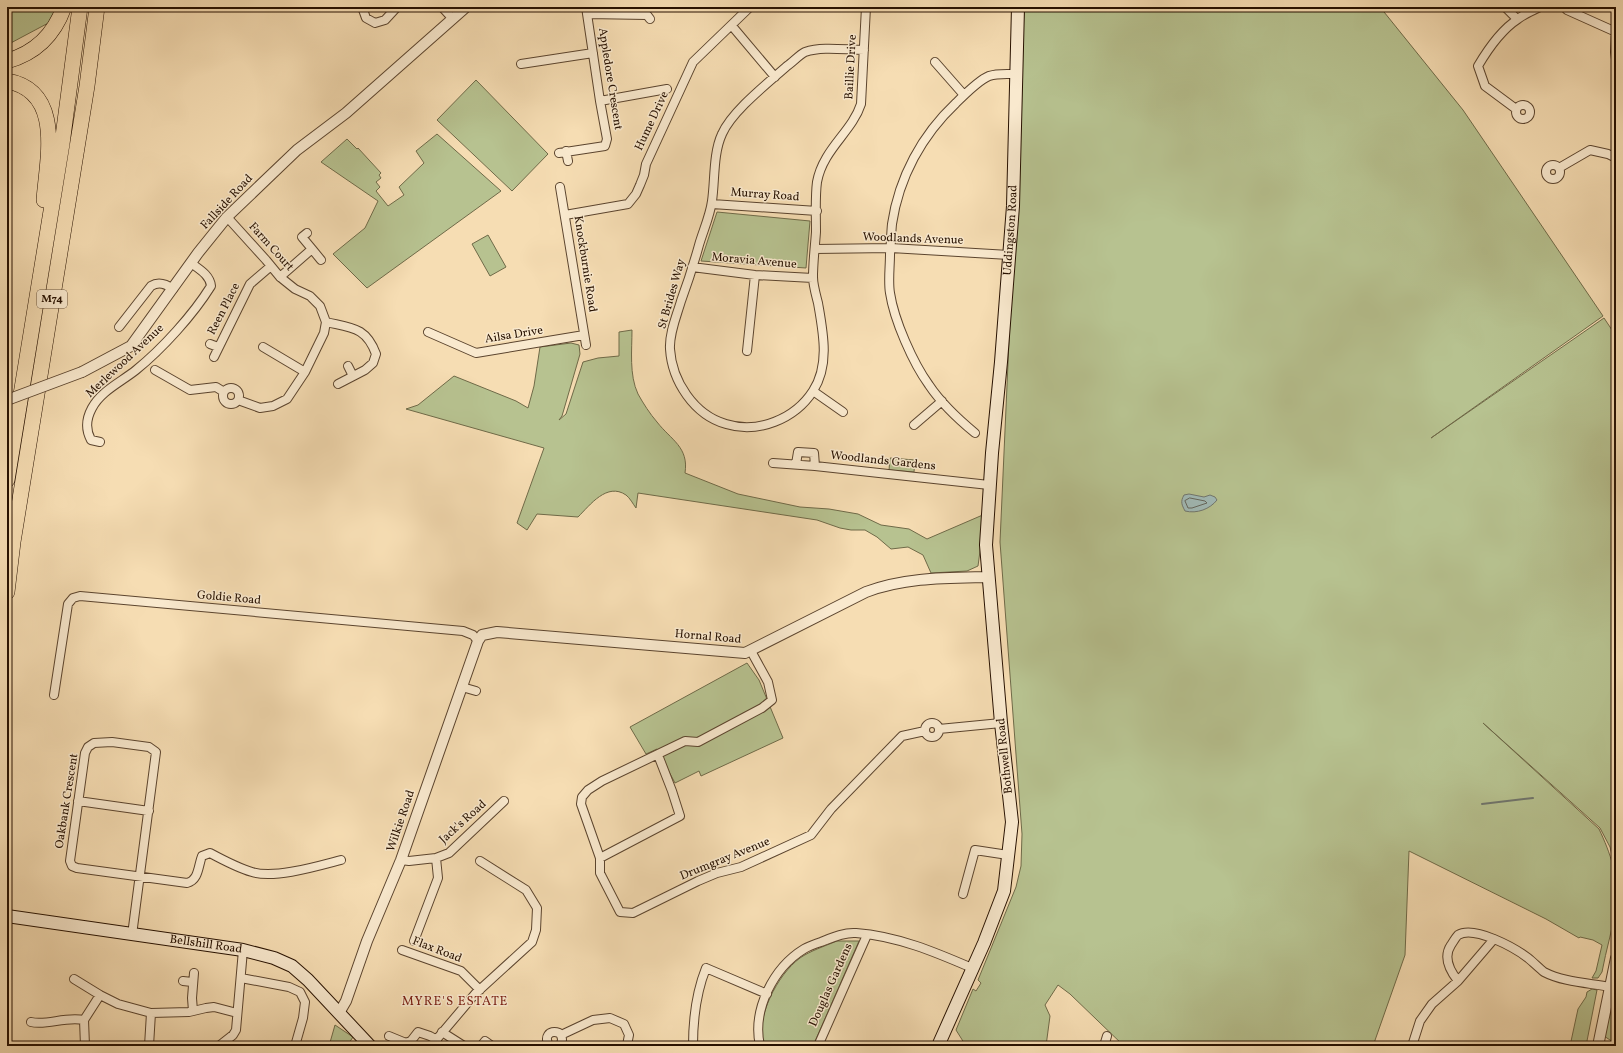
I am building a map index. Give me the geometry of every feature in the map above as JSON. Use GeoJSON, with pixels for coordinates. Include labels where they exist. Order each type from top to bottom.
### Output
{"type":"FeatureCollection","features":[{"type":"Feature","properties":{"kind":"highway"},"geometry":{"type":"LineString","coordinates":[[7,61],[16,58],[42,43],[59,22],[64,7]]}},
{"type":"Feature","properties":{"kind":"highway","name":"M74"},"geometry":{"type":"LineString","coordinates":[[7,480],[60,152],[80,7]]}},
{"type":"Feature","properties":{"kind":"highway","name":"M74"},"geometry":{"type":"LineString","coordinates":[[7,592],[13,542],[87,86],[97,7]]}},
{"type":"Feature","properties":{"kind":"highway"},"geometry":{"type":"LineString","coordinates":[[7,81],[17,83],[32,92],[43,107],[48,129],[33,326]]}},
{"type":"Feature","properties":{"kind":"main road","name":"Uddingston Road"},"geometry":{"type":"LineString","coordinates":[[992,453],[1001,362],[1013,206],[1018,7]]}},
{"type":"Feature","properties":{"kind":"main road","name":"Bothwell Road"},"geometry":{"type":"LineString","coordinates":[[938,1046],[984,943],[1004,891],[1012,822],[1001,723],[986,545],[992,453]]}},
{"type":"Feature","properties":{"kind":"main road","name":"Bellshill Road"},"geometry":{"type":"LineString","coordinates":[[7,916],[244,950],[274,958],[292,966],[308,980],[370,1046]]}},
{"type":"Feature","properties":{"kind":"street"},"geometry":{"type":"LineString","coordinates":[[362,7],[366,18],[375,23],[385,20],[397,7]]}},
{"type":"Feature","properties":{"kind":"street"},"geometry":{"type":"LineString","coordinates":[[442,7],[453,19]]}},
{"type":"Feature","properties":{"kind":"street","name":"Fallside Road"},"geometry":{"type":"LineString","coordinates":[[7,400],[82,372],[131,346],[191,263],[227,217],[297,150],[346,113],[466,7]]}},
{"type":"Feature","properties":{"kind":"street","name":"Hume Drive"},"geometry":{"type":"LineString","coordinates":[[565,215],[628,204],[636,194],[644,175],[646,164],[693,62],[750,7]]}},
{"type":"Feature","properties":{"kind":"street","name":"Baillie Drive"},"geometry":{"type":"LineString","coordinates":[[817,211],[818,182],[825,160],[858,113],[861,104],[866,7]]}},
{"type":"Feature","properties":{"kind":"street"},"geometry":{"type":"LineString","coordinates":[[1505,7],[1517,19]]}},
{"type":"Feature","properties":{"kind":"street"},"geometry":{"type":"LineString","coordinates":[[1516,110],[1485,86],[1478,66],[1500,34],[1517,19],[1540,7]]}},
{"type":"Feature","properties":{"kind":"street"},"geometry":{"type":"LineString","coordinates":[[1564,7],[1567,10],[1616,32],[1614,52],[1616,59]]}},
{"type":"Feature","properties":{"kind":"street"},"geometry":{"type":"LineString","coordinates":[[586,11],[646,14],[650,19]]}},
{"type":"Feature","properties":{"kind":"street","name":"Appledore Crescent"},"geometry":{"type":"LineString","coordinates":[[568,161],[566,152],[605,146],[607,139],[586,11]]}},
{"type":"Feature","properties":{"kind":"street"},"geometry":{"type":"LineString","coordinates":[[732,26],[775,77]]}},
{"type":"Feature","properties":{"kind":"street","name":"St Brides Way"},"geometry":{"type":"LineString","coordinates":[[815,249],[813,278],[824,338],[824,357],[820,375],[813,391],[800,407],[792,413],[766,426],[747,427],[726,425],[706,415],[693,403],[682,388],[674,367],[670,348],[674,323],[712,204],[716,162],[722,135],[736,114],[775,77],[804,53],[821,49],[864,50]]}},
{"type":"Feature","properties":{"kind":"street"},"geometry":{"type":"LineString","coordinates":[[521,64],[592,53]]}},
{"type":"Feature","properties":{"kind":"street"},"geometry":{"type":"LineString","coordinates":[[935,62],[964,95]]}},
{"type":"Feature","properties":{"kind":"street"},"geometry":{"type":"LineString","coordinates":[[975,433],[942,401],[929,386],[897,322],[890,293],[891,248],[894,217],[900,190],[912,162],[924,138],[940,119],[964,95],[988,77],[1016,74]]}},
{"type":"Feature","properties":{"kind":"street"},"geometry":{"type":"LineString","coordinates":[[600,101],[667,89]]}},
{"type":"Feature","properties":{"kind":"street"},"geometry":{"type":"LineString","coordinates":[[1559,168],[1590,150],[1608,154],[1616,158]]}},
{"type":"Feature","properties":{"kind":"street","name":"Knockburnie Road"},"geometry":{"type":"LineString","coordinates":[[560,187],[586,345]]}},
{"type":"Feature","properties":{"kind":"street","name":"Murray Road"},"geometry":{"type":"LineString","coordinates":[[712,204],[817,211]]}},
{"type":"Feature","properties":{"kind":"street"},"geometry":{"type":"LineString","coordinates":[[815,249],[817,211]]}},
{"type":"Feature","properties":{"kind":"street","name":"Farm Court"},"geometry":{"type":"LineString","coordinates":[[227,217],[280,277],[295,289],[310,296],[320,306],[326,322]]}},
{"type":"Feature","properties":{"kind":"street"},"geometry":{"type":"LineString","coordinates":[[306,233],[302,237],[321,260]]}},
{"type":"Feature","properties":{"kind":"street","name":"Woodlands Avenue"},"geometry":{"type":"LineString","coordinates":[[815,249],[891,248],[1009,256]]}},
{"type":"Feature","properties":{"kind":"street"},"geometry":{"type":"LineString","coordinates":[[280,277],[312,249]]}},
{"type":"Feature","properties":{"kind":"street","name":"Merlewood Avenue"},"geometry":{"type":"LineString","coordinates":[[100,442],[91,440],[86,428],[92,408],[100,398],[135,371],[163,346],[211,286],[207,276],[191,263]]}},
{"type":"Feature","properties":{"kind":"street","name":"Reen Place"},"geometry":{"type":"LineString","coordinates":[[214,357],[250,284],[271,266]]}},
{"type":"Feature","properties":{"kind":"street","name":"Moravia Avenue"},"geometry":{"type":"LineString","coordinates":[[692,267],[755,275],[813,278]]}},
{"type":"Feature","properties":{"kind":"street"},"geometry":{"type":"LineString","coordinates":[[748,351],[755,275]]}},
{"type":"Feature","properties":{"kind":"street"},"geometry":{"type":"LineString","coordinates":[[120,327],[151,286],[156,283],[162,283],[173,289]]}},
{"type":"Feature","properties":{"kind":"street"},"geometry":{"type":"LineString","coordinates":[[238,400],[239,392],[235,388],[227,388],[224,392],[223,398],[226,402],[234,403],[238,400],[260,408],[273,406],[287,399],[305,372],[324,333],[326,322],[353,327],[363,332],[370,340],[376,354],[373,363],[365,370],[338,384]]}},
{"type":"Feature","properties":{"kind":"street","name":"Ailsa Drive"},"geometry":{"type":"LineString","coordinates":[[428,332],[476,353],[584,335]]}},
{"type":"Feature","properties":{"kind":"street","name":"Reen Place"},"geometry":{"type":"LineString","coordinates":[[210,344],[218,348]]}},
{"type":"Feature","properties":{"kind":"street"},"geometry":{"type":"LineString","coordinates":[[262,348],[274,351],[305,372]]}},
{"type":"Feature","properties":{"kind":"street"},"geometry":{"type":"LineString","coordinates":[[348,366],[353,376]]}},
{"type":"Feature","properties":{"kind":"street"},"geometry":{"type":"LineString","coordinates":[[155,370],[190,390],[216,387],[224,392]]}},
{"type":"Feature","properties":{"kind":"street"},"geometry":{"type":"LineString","coordinates":[[813,391],[843,412]]}},
{"type":"Feature","properties":{"kind":"street"},"geometry":{"type":"LineString","coordinates":[[914,425],[942,401]]}},
{"type":"Feature","properties":{"kind":"street"},"geometry":{"type":"LineString","coordinates":[[796,464],[798,452],[806,452],[814,453],[815,466]]}},
{"type":"Feature","properties":{"kind":"street","name":"Woodlands Gardens"},"geometry":{"type":"LineString","coordinates":[[773,463],[796,464],[989,485]]}},
{"type":"Feature","properties":{"kind":"street","name":"Hornal Road"},"geometry":{"type":"LineString","coordinates":[[480,638],[497,632],[745,654],[866,592],[884,586],[924,579],[989,577]]}},
{"type":"Feature","properties":{"kind":"street","name":"Goldie Road"},"geometry":{"type":"LineString","coordinates":[[54,695],[68,604],[73,598],[80,596],[463,631],[480,638]]}},
{"type":"Feature","properties":{"kind":"street","name":"Wilkie Road"},"geometry":{"type":"LineString","coordinates":[[339,1013],[346,1001],[367,941],[401,860],[480,638]]}},
{"type":"Feature","properties":{"kind":"street","name":"Drumgray Avenue"},"geometry":{"type":"LineString","coordinates":[[751,651],[768,682],[772,700],[762,708],[698,742],[685,741],[602,781],[588,790],[582,797],[581,804],[600,858],[600,873],[620,912],[633,913],[698,881],[717,873],[741,867],[811,835],[831,809],[902,736],[925,731],[927,736],[932,737],[938,734],[939,729],[1001,723]]}},
{"type":"Feature","properties":{"kind":"street"},"geometry":{"type":"LineString","coordinates":[[462,687],[476,691]]}},
{"type":"Feature","properties":{"kind":"street","name":"Oakbank Crescent"},"geometry":{"type":"LineString","coordinates":[[132,935],[149,811],[156,752],[149,747],[112,742],[94,743],[88,747],[85,753],[70,861],[72,866],[77,868],[140,876]]}},
{"type":"Feature","properties":{"kind":"street"},"geometry":{"type":"LineString","coordinates":[[600,858],[680,816],[658,754]]}},
{"type":"Feature","properties":{"kind":"street"},"geometry":{"type":"LineString","coordinates":[[78,801],[149,811]]}},
{"type":"Feature","properties":{"kind":"street","name":"Jack's Road"},"geometry":{"type":"LineString","coordinates":[[436,858],[449,853],[504,801]]}},
{"type":"Feature","properties":{"kind":"street"},"geometry":{"type":"LineString","coordinates":[[963,894],[975,850],[1008,855]]}},
{"type":"Feature","properties":{"kind":"street"},"geometry":{"type":"LineString","coordinates":[[140,876],[187,883],[192,882],[196,878],[202,856],[210,853],[253,872],[266,874],[298,870],[341,860]]}},
{"type":"Feature","properties":{"kind":"street"},"geometry":{"type":"LineString","coordinates":[[401,860],[409,861],[436,858],[438,878],[414,940]]}},
{"type":"Feature","properties":{"kind":"street"},"geometry":{"type":"LineString","coordinates":[[431,1046],[480,990],[532,942],[536,930],[537,908],[526,890],[480,861]]}},
{"type":"Feature","properties":{"kind":"street"},"geometry":{"type":"LineString","coordinates":[[1458,981],[1450,970],[1447,960],[1450,947],[1458,935],[1471,932],[1484,934],[1526,956],[1544,971],[1566,979],[1610,987]]}},
{"type":"Feature","properties":{"kind":"street","name":"Douglas Gardens"},"geometry":{"type":"LineString","coordinates":[[760,1046],[758,1038],[760,1015],[774,977],[789,961],[804,949],[832,937],[854,933],[889,938],[916,945],[972,968]]}},
{"type":"Feature","properties":{"kind":"street","name":"Douglas Gardens"},"geometry":{"type":"LineString","coordinates":[[818,1046],[867,935]]}},
{"type":"Feature","properties":{"kind":"street"},"geometry":{"type":"LineString","coordinates":[[1412,1046],[1420,1021],[1432,1004],[1458,981],[1494,939]]}},
{"type":"Feature","properties":{"kind":"street"},"geometry":{"type":"LineString","coordinates":[[219,1046],[233,1036],[236,1030],[244,950]]}},
{"type":"Feature","properties":{"kind":"street","name":"Flax Road"},"geometry":{"type":"LineString","coordinates":[[402,950],[461,971],[480,990]]}},
{"type":"Feature","properties":{"kind":"street"},"geometry":{"type":"LineString","coordinates":[[1600,1045],[1616,958]]}},
{"type":"Feature","properties":{"kind":"street"},"geometry":{"type":"LineString","coordinates":[[693,1046],[696,1000],[698,988],[706,968],[767,994]]}},
{"type":"Feature","properties":{"kind":"street"},"geometry":{"type":"LineString","coordinates":[[183,981],[193,978],[193,1011]]}},
{"type":"Feature","properties":{"kind":"street"},"geometry":{"type":"LineString","coordinates":[[242,978],[289,987],[300,992],[305,1002],[295,1046]]}},
{"type":"Feature","properties":{"kind":"street"},"geometry":{"type":"LineString","coordinates":[[74,979],[100,995],[123,1006],[151,1013],[193,1011],[214,1007],[237,1013]]}},
{"type":"Feature","properties":{"kind":"street"},"geometry":{"type":"LineString","coordinates":[[85,1046],[84,1020],[100,995]]}},
{"type":"Feature","properties":{"kind":"street"},"geometry":{"type":"LineString","coordinates":[[149,1046],[151,1013]]}},
{"type":"Feature","properties":{"kind":"street"},"geometry":{"type":"LineString","coordinates":[[31,1022],[38,1024],[74,1018],[84,1020]]}},
{"type":"Feature","properties":{"kind":"street"},"geometry":{"type":"LineString","coordinates":[[550,1046],[546,1038],[549,1034],[554,1032],[561,1035],[593,1020],[610,1018],[624,1024],[629,1035],[628,1046]]}},
{"type":"Feature","properties":{"kind":"street"},"geometry":{"type":"LineString","coordinates":[[390,1036],[406,1043],[411,1041],[418,1032],[437,1040]]}},
{"type":"Feature","properties":{"kind":"street"},"geometry":{"type":"LineString","coordinates":[[442,1032],[464,1046]]}},
{"type":"Feature","properties":{"kind":"street"},"geometry":{"type":"LineString","coordinates":[[559,1046],[562,1041],[561,1035]]}},
{"type":"Feature","properties":{"kind":"street"},"geometry":{"type":"LineString","coordinates":[[1104,1046],[1108,1036]]}},
{"type":"Feature","properties":{"kind":"street"},"geometry":{"type":"LineString","coordinates":[[481,1046],[485,1042],[492,1046]]}},
{"type":"Feature","properties":{"kind":"green space"},"geometry":{"type":"Polygon","coordinates":[[[7,7],[57,7],[54,20],[7,45],[7,7]]]}},
{"type":"Feature","properties":{"kind":"green space"},"geometry":{"type":"Polygon","coordinates":[[[1024,7],[1380,7],[1463,110],[1603,316],[1431,438],[1604,318],[1616,336],[1616,871],[1610,847],[1600,828],[1483,723],[1599,829],[1613,866],[1617,886],[1617,896],[1602,972],[1598,978],[1592,978],[1596,971],[1602,945],[1593,940],[1579,938],[1546,919],[1409,851],[1405,955],[1373,1046],[1124,1046],[1070,994],[1058,985],[1045,1005],[1050,1016],[1046,1046],[966,1046],[956,1030],[973,989],[976,991],[981,983],[978,980],[1016,887],[1021,866],[1022,834],[1000,542],[1024,7]]]}},
{"type":"Feature","properties":{"kind":"green space"},"geometry":{"type":"Polygon","coordinates":[[[476,80],[548,154],[512,191],[437,120],[476,80]]]}},
{"type":"Feature","properties":{"kind":"green space"},"geometry":{"type":"Polygon","coordinates":[[[437,134],[501,191],[367,288],[333,254],[365,228],[378,201],[321,162],[347,139],[357,149],[358,148],[381,173],[379,175],[381,178],[376,182],[380,187],[376,191],[388,206],[404,195],[399,187],[424,163],[416,151],[437,134]]]}},
{"type":"Feature","properties":{"kind":"green space"},"geometry":{"type":"Polygon","coordinates":[[[717,212],[810,221],[806,268],[701,261],[717,212]]]}},
{"type":"Feature","properties":{"kind":"green space"},"geometry":{"type":"Polygon","coordinates":[[[488,235],[506,267],[490,276],[472,244],[488,235]]]}},
{"type":"Feature","properties":{"kind":"green space"},"geometry":{"type":"Polygon","coordinates":[[[632,330],[632,371],[635,387],[652,416],[682,450],[686,464],[685,473],[738,494],[800,507],[829,509],[858,514],[881,525],[909,529],[927,539],[985,514],[978,566],[967,571],[931,573],[923,555],[908,547],[891,549],[877,537],[865,530],[851,530],[817,520],[638,493],[636,508],[626,495],[612,491],[593,501],[578,517],[537,514],[527,530],[517,523],[544,448],[406,409],[418,405],[454,376],[516,401],[528,408],[534,386],[540,347],[571,343],[579,345],[580,354],[562,416],[559,420],[566,414],[583,362],[598,358],[619,356],[619,332],[632,330]]]}},
{"type":"Feature","properties":{"kind":"green space"},"geometry":{"type":"Polygon","coordinates":[[[890,458],[915,460],[914,472],[889,470],[890,458]]]}},
{"type":"Feature","properties":{"kind":"green space"},"geometry":{"type":"Polygon","coordinates":[[[747,663],[759,680],[783,738],[701,776],[699,771],[675,783],[657,749],[646,754],[630,727],[747,663]]]}},
{"type":"Feature","properties":{"kind":"green space"},"geometry":{"type":"Polygon","coordinates":[[[837,941],[859,941],[813,1046],[762,1046],[762,1022],[765,1010],[776,986],[792,965],[804,955],[837,941]]]}},
{"type":"Feature","properties":{"kind":"green space"},"geometry":{"type":"Polygon","coordinates":[[[1592,989],[1597,990],[1586,1046],[1570,1046],[1578,1009],[1586,997],[1587,992],[1592,989]]]}},
{"type":"Feature","properties":{"kind":"green space"},"geometry":{"type":"Polygon","coordinates":[[[1616,992],[1616,1044],[1604,1036],[1616,992]]]}},
{"type":"Feature","properties":{"kind":"green space"},"geometry":{"type":"Polygon","coordinates":[[[335,1025],[353,1037],[347,1046],[329,1046],[335,1025]]]}},
{"type":"Feature","properties":{"kind":"water"},"geometry":{"type":"Polygon","coordinates":[[[1189,494],[1204,497],[1210,495],[1215,497],[1217,500],[1211,506],[1203,510],[1194,512],[1185,511],[1182,505],[1182,500],[1184,495],[1189,494]]]}},
{"type":"Feature","properties":{"kind":"waterway"},"geometry":{"type":"LineString","coordinates":[[1482,804],[1533,798]]}},
{"type":"Feature","properties":{"kind":"district","name":"MYRE'S ESTATE"},"geometry":{"type":"Point","coordinates":[455,1002]}}]}
